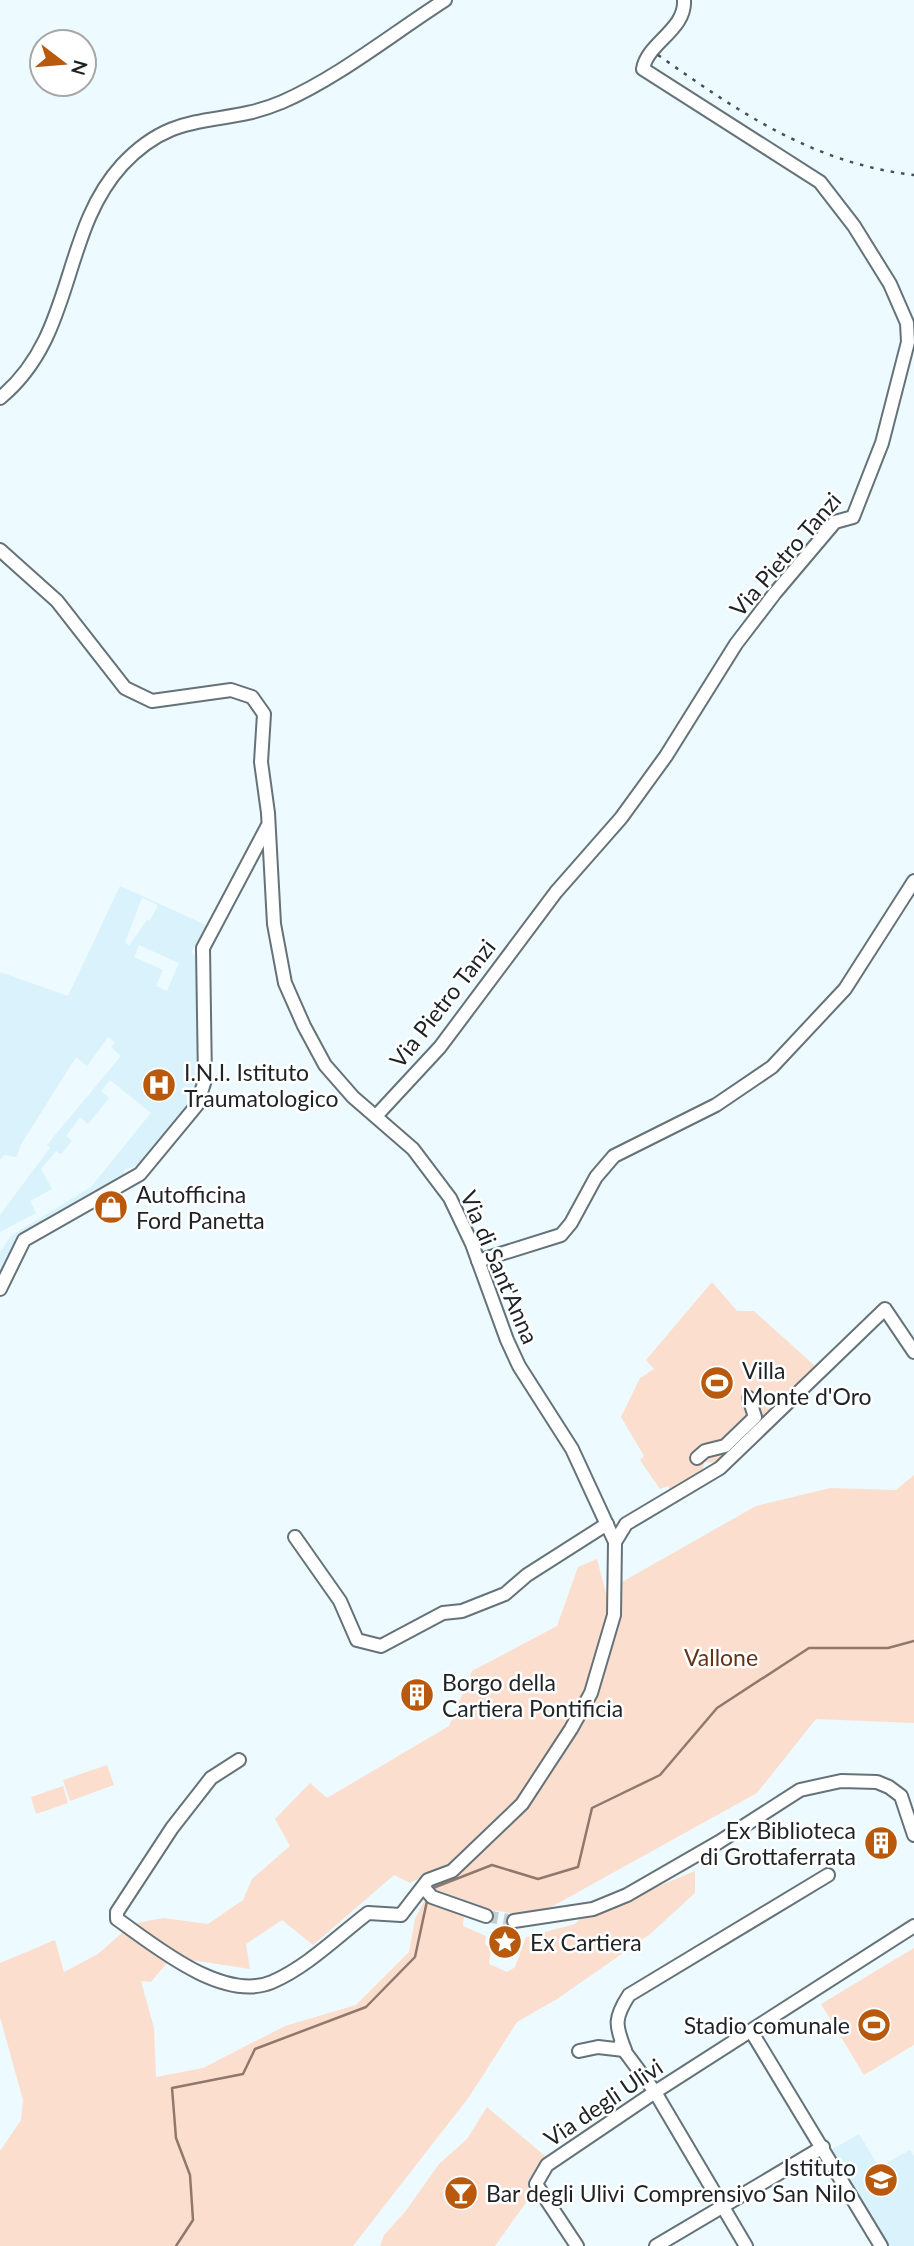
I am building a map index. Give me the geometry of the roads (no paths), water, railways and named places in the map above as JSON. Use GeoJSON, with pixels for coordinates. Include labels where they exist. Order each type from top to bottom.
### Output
{"type":"FeatureCollection","features":[{"type":"Feature","properties":{"kind":"street"},"geometry":{"type":"LineString","coordinates":[[0,398],[26,374],[41,351],[55,322],[78,248],[102,195],[111,179],[134,154],[164,132],[184,123],[248,113],[292,97],[445,0]]}},
{"type":"Feature","properties":{"kind":"street","name":"Via Pietro Tanzi"},"geometry":{"type":"LineString","coordinates":[[377,1115],[440,1047],[548,902],[621,818],[666,756],[736,644],[775,593],[835,522],[853,517],[887,427],[909,330],[890,284],[854,226],[827,190],[806,171],[644,71],[646,60],[682,15],[684,0]]}},
{"type":"Feature","properties":{"kind":"street","name":"Via di Sant'Anna"},"geometry":{"type":"LineString","coordinates":[[0,550],[57,601],[125,688],[152,701],[231,690],[252,697],[259,704],[266,725],[261,762],[274,924],[285,983],[325,1065],[353,1097],[407,1143],[438,1180],[460,1216],[496,1315],[519,1366],[572,1449],[615,1542],[614,1615],[600,1666],[584,1705],[522,1804],[452,1871],[428,1880],[425,1889],[401,1915],[368,1913],[291,1972],[269,1983],[251,1986],[223,1981],[189,1969],[117,1919],[117,1912],[172,1828],[211,1778],[239,1760]]}},
{"type":"Feature","properties":{"kind":"street"},"geometry":{"type":"LineString","coordinates":[[0,1289],[24,1240],[140,1174],[197,1105],[205,1080],[203,948],[268,826]]}},
{"type":"Feature","properties":{"kind":"street"},"geometry":{"type":"LineString","coordinates":[[478,1262],[561,1235],[572,1223],[596,1177],[617,1154],[716,1105],[772,1067],[845,989],[914,881]]}},
{"type":"Feature","properties":{"kind":"street"},"geometry":{"type":"LineString","coordinates":[[615,1542],[626,1524],[720,1468],[885,1309],[914,1352]]}},
{"type":"Feature","properties":{"kind":"street"},"geometry":{"type":"LineString","coordinates":[[697,1458],[705,1451],[725,1446],[755,1417],[749,1398]]}},
{"type":"Feature","properties":{"kind":"street"},"geometry":{"type":"LineString","coordinates":[[295,1537],[340,1601],[357,1640],[381,1646],[443,1613],[462,1611],[505,1594],[527,1576],[607,1524]]}},
{"type":"Feature","properties":{"kind":"street"},"geometry":{"type":"LineString","coordinates":[[514,1921],[593,1909],[627,1895],[719,1842],[800,1790],[841,1781],[877,1782],[889,1787],[901,1796],[905,1817],[914,1835]]}},
{"type":"Feature","properties":{"kind":"street"},"geometry":{"type":"LineString","coordinates":[[746,2246],[655,2092],[622,2048],[616,2028],[620,2009],[629,1995],[828,1875]]}},
{"type":"Feature","properties":{"kind":"street"},"geometry":{"type":"LineString","coordinates":[[425,1889],[432,1897],[486,1916]]}},
{"type":"Feature","properties":{"kind":"street","name":"Via degli Ulivi"},"geometry":{"type":"LineString","coordinates":[[577,2246],[536,2184],[547,2165],[655,2092],[914,1926]]}},
{"type":"Feature","properties":{"kind":"street"},"geometry":{"type":"LineString","coordinates":[[751,2031],[881,2246]]}},
{"type":"Feature","properties":{"kind":"street"},"geometry":{"type":"LineString","coordinates":[[579,2051],[605,2047],[622,2048]]}},
{"type":"Feature","properties":{"kind":"street"},"geometry":{"type":"LineString","coordinates":[[656,2246],[823,2147]]}},
{"type":"Feature","properties":{"kind":"waterway"},"geometry":{"type":"LineString","coordinates":[[433,1888],[492,1865],[538,1879],[578,1867],[592,1808],[660,1775],[717,1708],[809,1648],[888,1648],[914,1641]]}},
{"type":"Feature","properties":{"kind":"waterway"},"geometry":{"type":"LineString","coordinates":[[176,2246],[193,2220],[190,2175],[176,2138],[172,2088],[243,2074],[255,2049],[366,2007],[415,1957],[427,1901]]}},
{"type":"Feature","properties":{"kind":"tunnel"},"geometry":{"type":"LineString","coordinates":[[486,1916],[514,1921]]}},
{"type":"Feature","properties":{"kind":"railway"},"geometry":{"type":"LineString","coordinates":[[658,55],[718,96],[778,132],[842,159],[877,169],[914,175]]}},
{"type":"Feature","properties":{"kind":"place","name":"I.N.I. Istituto Traumatologico"},"geometry":{"type":"Point","coordinates":[159,1085]}},
{"type":"Feature","properties":{"kind":"place","name":"Autofficina Ford Panetta"},"geometry":{"type":"Point","coordinates":[111,1207]}},
{"type":"Feature","properties":{"kind":"place","name":"Villa Monte d'Oro"},"geometry":{"type":"Point","coordinates":[717,1383]}},
{"type":"Feature","properties":{"kind":"place","name":"Borgo della Cartiera Pontificia"},"geometry":{"type":"Point","coordinates":[417,1695]}},
{"type":"Feature","properties":{"kind":"place","name":"Ex Biblioteca di Grottaferrata"},"geometry":{"type":"Point","coordinates":[881,1843]}},
{"type":"Feature","properties":{"kind":"place","name":"Ex Cartiera"},"geometry":{"type":"Point","coordinates":[505,1942]}},
{"type":"Feature","properties":{"kind":"place","name":"Stadio comunale"},"geometry":{"type":"Point","coordinates":[874,2025]}},
{"type":"Feature","properties":{"kind":"place","name":"Istituto Comprensivo San Nilo"},"geometry":{"type":"Point","coordinates":[881,2180]}},
{"type":"Feature","properties":{"kind":"place","name":"Bar degli Ulivi"},"geometry":{"type":"Point","coordinates":[461,2193]}},
{"type":"Feature","properties":{"kind":"park label","name":"Vallone"},"geometry":{"type":"Point","coordinates":[721,1657]}}]}
